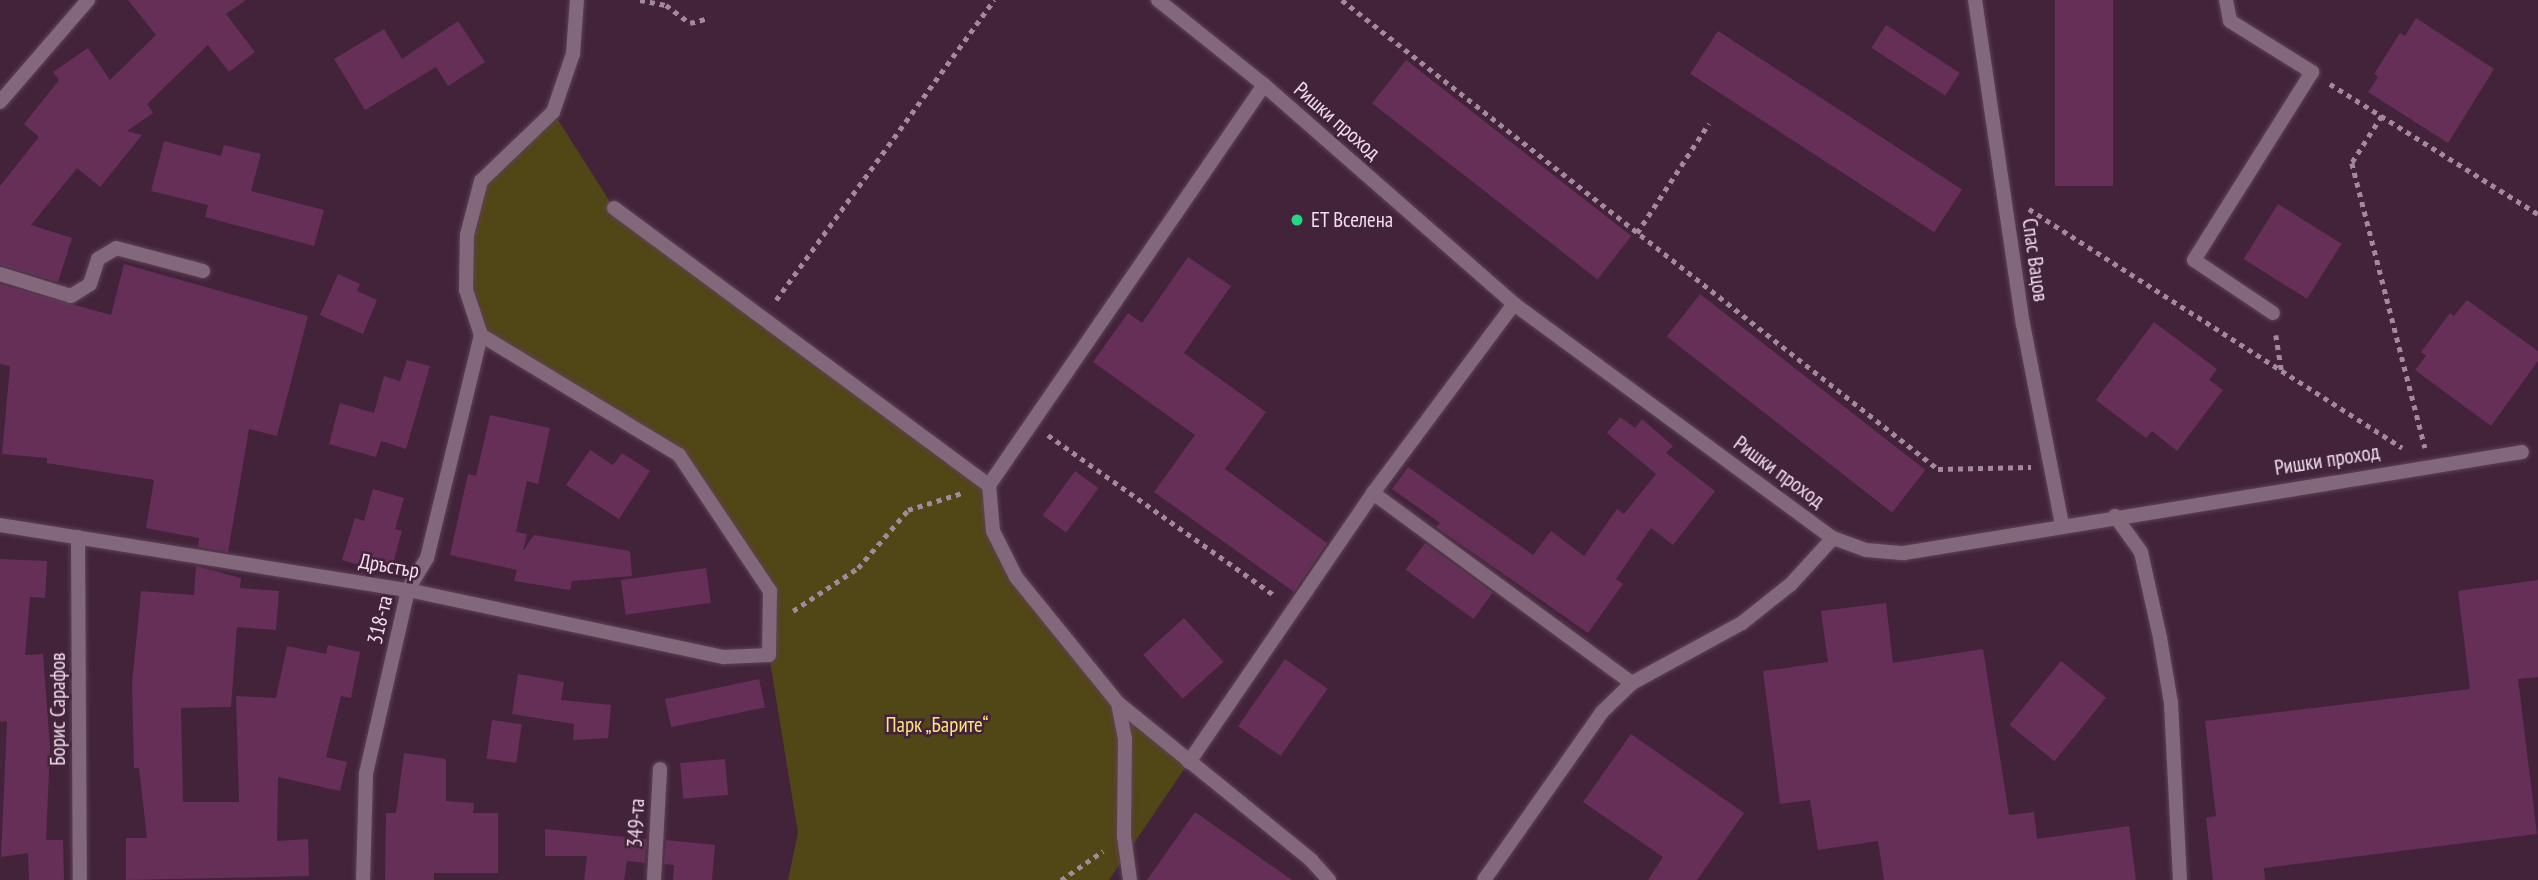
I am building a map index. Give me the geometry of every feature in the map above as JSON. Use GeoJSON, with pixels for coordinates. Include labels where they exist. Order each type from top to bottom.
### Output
{"type":"FeatureCollection","features":[{"type":"Feature","properties":{"kind":"street"},"geometry":{"type":"LineString","coordinates":[[0,102],[88,0]]}},
{"type":"Feature","properties":{"kind":"street"},"geometry":{"type":"LineString","coordinates":[[481,335],[466,290],[467,235],[481,181],[553,112],[573,54],[577,0]]}},
{"type":"Feature","properties":{"kind":"street","name":"Ришки проход"},"geometry":{"type":"LineString","coordinates":[[1158,0],[1264,85],[1514,304],[1833,538],[1866,550],[1904,553],[2062,524],[2522,452]]}},
{"type":"Feature","properties":{"kind":"street","name":"Спас Вацов"},"geometry":{"type":"LineString","coordinates":[[1975,0],[2023,324],[2053,463],[2062,524]]}},
{"type":"Feature","properties":{"kind":"street"},"geometry":{"type":"LineString","coordinates":[[2226,0],[2230,21],[2312,72],[2194,260],[2273,313]]}},
{"type":"Feature","properties":{"kind":"street"},"geometry":{"type":"LineString","coordinates":[[1264,85],[989,485],[993,531],[1016,578],[1118,703],[1311,860],[1329,880]]}},
{"type":"Feature","properties":{"kind":"street"},"geometry":{"type":"LineString","coordinates":[[614,208],[989,485]]}},
{"type":"Feature","properties":{"kind":"street"},"geometry":{"type":"LineString","coordinates":[[0,274],[71,296],[90,284],[98,259],[116,248],[204,271]]}},
{"type":"Feature","properties":{"kind":"street"},"geometry":{"type":"LineString","coordinates":[[1189,762],[1373,493],[1514,304]]}},
{"type":"Feature","properties":{"kind":"street","name":"318-та"},"geometry":{"type":"LineString","coordinates":[[363,880],[366,774],[408,590],[427,558],[481,335]]}},
{"type":"Feature","properties":{"kind":"street","name":"Дръстър"},"geometry":{"type":"LineString","coordinates":[[0,525],[408,590],[724,657],[769,655],[770,592],[679,455],[481,335]]}},
{"type":"Feature","properties":{"kind":"street"},"geometry":{"type":"LineString","coordinates":[[1373,493],[1632,683]]}},
{"type":"Feature","properties":{"kind":"street"},"geometry":{"type":"LineString","coordinates":[[2115,516],[2141,552],[2160,638],[2171,703],[2180,880]]}},
{"type":"Feature","properties":{"kind":"street","name":"Борис Сарафов"},"geometry":{"type":"LineString","coordinates":[[78,537],[80,880]]}},
{"type":"Feature","properties":{"kind":"street"},"geometry":{"type":"LineString","coordinates":[[1484,880],[1602,712],[1632,683],[1742,624],[1791,584],[1833,538]]}},
{"type":"Feature","properties":{"kind":"street"},"geometry":{"type":"LineString","coordinates":[[1118,703],[1125,738],[1124,836],[1130,880]]}},
{"type":"Feature","properties":{"kind":"street","name":"349-та"},"geometry":{"type":"LineString","coordinates":[[654,880],[660,769]]}},
{"type":"Feature","properties":{"kind":"path"},"geometry":{"type":"LineString","coordinates":[[640,0],[666,5],[690,23],[705,19]]}},
{"type":"Feature","properties":{"kind":"path"},"geometry":{"type":"LineString","coordinates":[[763,318],[994,0]]}},
{"type":"Feature","properties":{"kind":"path"},"geometry":{"type":"LineString","coordinates":[[1342,0],[1938,469],[2025,469],[2053,463]]}},
{"type":"Feature","properties":{"kind":"path"},"geometry":{"type":"LineString","coordinates":[[2312,72],[2538,214]]}},
{"type":"Feature","properties":{"kind":"path"},"geometry":{"type":"LineString","coordinates":[[2382,116],[2352,163],[2429,465]]}},
{"type":"Feature","properties":{"kind":"path"},"geometry":{"type":"LineString","coordinates":[[1637,233],[1709,123]]}},
{"type":"Feature","properties":{"kind":"path"},"geometry":{"type":"LineString","coordinates":[[2004,193],[2429,465]]}},
{"type":"Feature","properties":{"kind":"path"},"geometry":{"type":"LineString","coordinates":[[2273,313],[2282,371]]}},
{"type":"Feature","properties":{"kind":"path"},"geometry":{"type":"LineString","coordinates":[[1031,423],[1293,609]]}},
{"type":"Feature","properties":{"kind":"path"},"geometry":{"type":"LineString","coordinates":[[788,620],[795,608],[858,568],[908,510],[989,485]]}},
{"type":"Feature","properties":{"kind":"path"},"geometry":{"type":"LineString","coordinates":[[1061,880],[1124,836]]}},
{"type":"Feature","properties":{"kind":"green space","name":"Парк „Барите“"},"geometry":{"type":"Polygon","coordinates":[[[553,112],[614,208],[989,485],[993,531],[1016,577],[1118,703],[1189,762],[1109,880],[788,880],[798,833],[769,655],[770,591],[679,455],[481,335],[466,290],[481,181],[553,112]]]}},
{"type":"Feature","properties":{"kind":"building"},"geometry":{"type":"Polygon","coordinates":[[[128,0],[246,0],[226,14],[255,52],[229,72],[208,45],[147,104],[153,113],[127,131],[142,135],[100,187],[77,168],[31,225],[72,238],[58,282],[0,265],[0,186],[39,137],[24,124],[59,80],[53,72],[88,48],[110,80],[156,35],[128,0]]]}},
{"type":"Feature","properties":{"kind":"building"},"geometry":{"type":"Polygon","coordinates":[[[2055,0],[2113,0],[2113,186],[2055,186],[2055,0]]]}},
{"type":"Feature","properties":{"kind":"building"},"geometry":{"type":"Polygon","coordinates":[[[2416,18],[2494,69],[2448,143],[2368,92],[2378,77],[2374,74],[2400,33],[2405,36],[2416,18]]]}},
{"type":"Feature","properties":{"kind":"building"},"geometry":{"type":"Polygon","coordinates":[[[458,21],[485,62],[448,86],[436,67],[365,110],[334,59],[384,29],[402,59],[458,21]]]}},
{"type":"Feature","properties":{"kind":"building"},"geometry":{"type":"Polygon","coordinates":[[[1886,25],[1960,73],[1945,96],[1871,48],[1886,25]]]}},
{"type":"Feature","properties":{"kind":"building"},"geometry":{"type":"Polygon","coordinates":[[[1718,31],[1962,189],[1934,232],[1690,74],[1718,31]]]}},
{"type":"Feature","properties":{"kind":"building"},"geometry":{"type":"Polygon","coordinates":[[[1406,60],[1631,236],[1598,279],[1372,103],[1406,60]]]}},
{"type":"Feature","properties":{"kind":"building"},"geometry":{"type":"Polygon","coordinates":[[[164,141],[221,156],[224,145],[261,154],[251,191],[324,210],[314,246],[205,217],[208,205],[151,191],[164,141]]]}},
{"type":"Feature","properties":{"kind":"building"},"geometry":{"type":"Polygon","coordinates":[[[2278,204],[2342,244],[2307,299],[2244,259],[2278,204]]]}},
{"type":"Feature","properties":{"kind":"building"},"geometry":{"type":"Polygon","coordinates":[[[1188,257],[1231,286],[1184,353],[1266,412],[1225,469],[1327,543],[1294,592],[1154,492],[1195,435],[1093,362],[1128,313],[1142,323],[1188,257]]]}},
{"type":"Feature","properties":{"kind":"building"},"geometry":{"type":"Polygon","coordinates":[[[124,264],[308,316],[277,436],[249,429],[228,552],[198,547],[199,538],[146,528],[154,480],[47,463],[47,458],[2,454],[10,366],[0,364],[0,284],[111,315],[124,264]]]}},
{"type":"Feature","properties":{"kind":"building"},"geometry":{"type":"Polygon","coordinates":[[[338,274],[360,284],[357,291],[377,300],[363,334],[320,315],[338,274]]]}},
{"type":"Feature","properties":{"kind":"building"},"geometry":{"type":"Polygon","coordinates":[[[1700,294],[1925,470],[1892,513],[1667,337],[1700,294]]]}},
{"type":"Feature","properties":{"kind":"building"},"geometry":{"type":"Polygon","coordinates":[[[2467,300],[2538,351],[2538,361],[2491,426],[2415,370],[2426,356],[2421,352],[2450,313],[2454,316],[2467,300]]]}},
{"type":"Feature","properties":{"kind":"building"},"geometry":{"type":"Polygon","coordinates":[[[2154,322],[2217,369],[2209,380],[2223,390],[2177,451],[2152,431],[2146,438],[2096,400],[2154,322]]]}},
{"type":"Feature","properties":{"kind":"building"},"geometry":{"type":"Polygon","coordinates":[[[407,360],[430,366],[406,449],[381,441],[376,457],[329,444],[340,403],[374,413],[384,376],[400,381],[407,360]]]}},
{"type":"Feature","properties":{"kind":"building"},"geometry":{"type":"Polygon","coordinates":[[[490,415],[550,428],[538,484],[527,481],[516,532],[527,534],[523,551],[534,535],[630,551],[632,576],[572,581],[570,590],[514,581],[517,570],[450,555],[468,474],[476,476],[490,415]]]}},
{"type":"Feature","properties":{"kind":"building"},"geometry":{"type":"Polygon","coordinates":[[[1620,417],[1635,428],[1642,419],[1673,446],[1666,453],[1715,491],[1673,545],[1651,528],[1616,579],[1623,584],[1588,633],[1436,527],[1440,523],[1392,489],[1408,467],[1533,555],[1551,531],[1584,556],[1617,509],[1624,514],[1656,474],[1607,433],[1620,417]]]}},
{"type":"Feature","properties":{"kind":"building"},"geometry":{"type":"Polygon","coordinates":[[[590,450],[613,465],[622,453],[650,471],[619,519],[566,485],[590,450]]]}},
{"type":"Feature","properties":{"kind":"building"},"geometry":{"type":"Polygon","coordinates":[[[1075,471],[1098,488],[1066,533],[1043,515],[1075,471]]]}},
{"type":"Feature","properties":{"kind":"building"},"geometry":{"type":"Polygon","coordinates":[[[373,489],[404,498],[395,529],[402,531],[390,574],[342,560],[355,518],[364,521],[373,489]]]}},
{"type":"Feature","properties":{"kind":"building"},"geometry":{"type":"Polygon","coordinates":[[[1425,543],[1493,592],[1474,619],[1406,570],[1425,543]]]}},
{"type":"Feature","properties":{"kind":"building"},"geometry":{"type":"Polygon","coordinates":[[[0,559],[47,561],[45,598],[30,597],[25,655],[43,654],[50,748],[46,840],[63,840],[64,880],[29,880],[28,853],[1,857],[7,721],[0,722],[0,559]]]}},
{"type":"Feature","properties":{"kind":"building"},"geometry":{"type":"Polygon","coordinates":[[[196,566],[241,578],[240,588],[279,591],[276,630],[237,627],[231,707],[181,708],[183,802],[239,802],[236,696],[276,698],[287,646],[326,654],[328,645],[360,652],[351,698],[341,696],[326,757],[347,762],[340,791],[278,777],[277,841],[308,839],[309,876],[126,880],[126,838],[147,838],[139,768],[134,768],[132,684],[141,591],[194,595],[196,566]]]}},
{"type":"Feature","properties":{"kind":"building"},"geometry":{"type":"Polygon","coordinates":[[[706,568],[711,603],[626,615],[621,580],[706,568]]]}},
{"type":"Feature","properties":{"kind":"building"},"geometry":{"type":"Polygon","coordinates":[[[2538,580],[2538,677],[2518,679],[2537,834],[2264,868],[2265,880],[2213,880],[2206,818],[2216,816],[2205,721],[2470,689],[2458,591],[2538,580]]]}},
{"type":"Feature","properties":{"kind":"building"},"geometry":{"type":"Polygon","coordinates":[[[1886,603],[1893,663],[1983,649],[2009,815],[2034,812],[2037,839],[2129,826],[2136,880],[1884,880],[1878,841],[1818,850],[1810,800],[1780,804],[1763,671],[1828,662],[1821,611],[1886,603]]]}},
{"type":"Feature","properties":{"kind":"building"},"geometry":{"type":"Polygon","coordinates":[[[1184,618],[1223,662],[1183,699],[1143,655],[1184,618]]]}},
{"type":"Feature","properties":{"kind":"building"},"geometry":{"type":"Polygon","coordinates":[[[1285,659],[1328,689],[1281,756],[1238,726],[1285,659]]]}},
{"type":"Feature","properties":{"kind":"building"},"geometry":{"type":"Polygon","coordinates":[[[2061,661],[2106,698],[2054,761],[2009,725],[2061,661]]]}},
{"type":"Feature","properties":{"kind":"building"},"geometry":{"type":"Polygon","coordinates":[[[518,674],[564,682],[561,700],[611,705],[608,738],[573,740],[574,724],[512,714],[518,674]]]}},
{"type":"Feature","properties":{"kind":"building"},"geometry":{"type":"Polygon","coordinates":[[[759,679],[765,707],[671,727],[665,699],[759,679]]]}},
{"type":"Feature","properties":{"kind":"building"},"geometry":{"type":"Polygon","coordinates":[[[492,720],[522,724],[516,763],[487,759],[492,720]]]}},
{"type":"Feature","properties":{"kind":"building"},"geometry":{"type":"Polygon","coordinates":[[[1631,734],[1744,813],[1697,880],[1648,880],[1663,857],[1583,802],[1631,734]]]}},
{"type":"Feature","properties":{"kind":"building"},"geometry":{"type":"Polygon","coordinates":[[[404,753],[446,759],[446,801],[474,803],[473,813],[498,813],[498,873],[434,873],[434,880],[385,880],[386,813],[396,813],[404,753]]]}},
{"type":"Feature","properties":{"kind":"building"},"geometry":{"type":"Polygon","coordinates":[[[725,759],[728,795],[683,799],[680,763],[725,759]]]}},
{"type":"Feature","properties":{"kind":"building"},"geometry":{"type":"Polygon","coordinates":[[[1195,812],[1292,880],[1147,880],[1195,812]]]}},
{"type":"Feature","properties":{"kind":"building"},"geometry":{"type":"Polygon","coordinates":[[[545,829],[647,839],[645,863],[627,861],[624,880],[584,880],[587,856],[545,856],[545,829]]]}},
{"type":"Feature","properties":{"kind":"building"},"geometry":{"type":"Polygon","coordinates":[[[666,840],[715,845],[712,880],[673,880],[674,865],[664,864],[666,840]]]}},
{"type":"Feature","properties":{"kind":"place","name":"ЕТ Вселена"},"geometry":{"type":"Point","coordinates":[1297,220]}}]}
